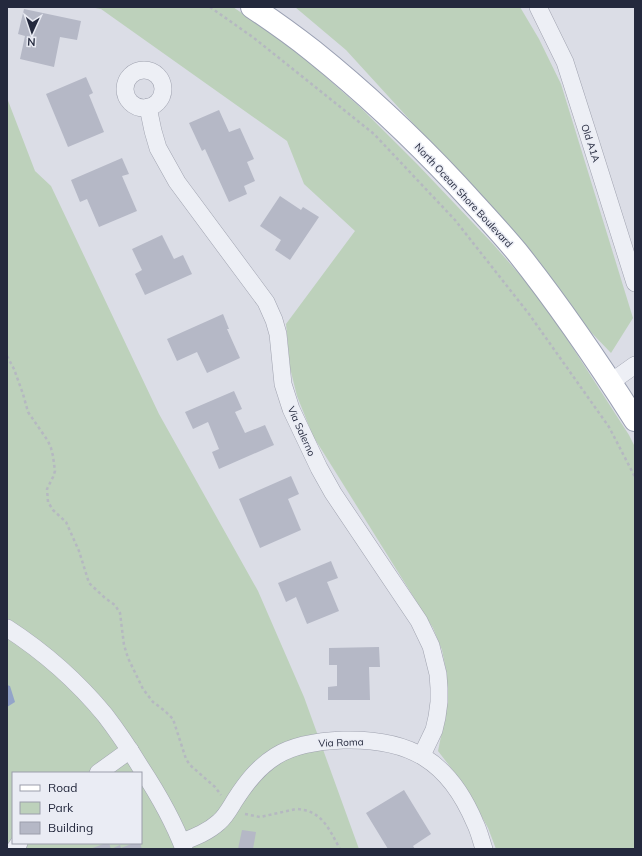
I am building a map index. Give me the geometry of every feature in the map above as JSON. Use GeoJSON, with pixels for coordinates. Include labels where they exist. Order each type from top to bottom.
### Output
{"type":"FeatureCollection","features":[{"type":"Feature","properties":{"kind":"main road","name":"North Ocean Shore Boulevard"},"geometry":{"type":"LineString","coordinates":[[252,7],[312,50],[386,114],[431,158],[474,204],[516,252],[552,298],[611,382],[635,420]]}},
{"type":"Feature","properties":{"kind":"street","name":"Old A1A"},"geometry":{"type":"LineString","coordinates":[[538,7],[565,62],[635,283]]}},
{"type":"Feature","properties":{"kind":"street","name":"Via Salerno"},"geometry":{"type":"LineString","coordinates":[[148,108],[158,148],[177,182],[266,302],[278,334],[283,384],[291,409],[319,468],[333,494],[419,621],[431,646],[438,674],[439,702],[434,730],[422,755]]}},
{"type":"Feature","properties":{"kind":"street"},"geometry":{"type":"LineString","coordinates":[[611,382],[635,365]]}},
{"type":"Feature","properties":{"kind":"street"},"geometry":{"type":"LineString","coordinates":[[7,628],[41,653],[73,681],[105,716],[130,750],[164,804],[183,846]]}},
{"type":"Feature","properties":{"kind":"street","name":"Via Roma"},"geometry":{"type":"LineString","coordinates":[[183,846],[213,827],[225,816],[254,774],[277,755],[304,745],[334,740],[382,742],[411,750],[422,755],[452,781],[476,824],[484,849]]}},
{"type":"Feature","properties":{"kind":"street"},"geometry":{"type":"LineString","coordinates":[[99,772],[130,750]]}},
{"type":"Feature","properties":{"kind":"path"},"geometry":{"type":"LineString","coordinates":[[210,7],[254,38],[374,134],[455,220],[529,314],[609,427],[635,477]]}},
{"type":"Feature","properties":{"kind":"path"},"geometry":{"type":"LineString","coordinates":[[7,356],[14,369],[28,412],[48,441],[51,448],[55,471],[47,489],[48,502],[53,510],[66,522],[79,551],[89,583],[105,598],[115,604],[120,613],[124,645],[128,658],[143,690],[153,702],[173,719],[186,759],[190,765],[215,787],[231,806],[245,814],[260,817],[296,809],[312,812],[324,822],[340,849]]}},
{"type":"Feature","properties":{"kind":"green space"},"geometry":{"type":"Polygon","coordinates":[[[90,7],[233,7],[294,49],[360,107],[418,165],[493,244],[542,300],[629,435],[635,447],[635,849],[496,849],[488,828],[465,786],[438,751],[446,712],[447,675],[442,650],[433,628],[313,436],[297,396],[290,368],[286,324],[355,231],[304,184],[287,141],[101,9],[90,7]]]}},
{"type":"Feature","properties":{"kind":"green space"},"geometry":{"type":"Polygon","coordinates":[[[295,7],[520,7],[539,39],[561,84],[633,318],[611,353],[586,327],[525,246],[346,50],[295,7]]]}},
{"type":"Feature","properties":{"kind":"green space"},"geometry":{"type":"Polygon","coordinates":[[[7,98],[35,171],[51,186],[159,414],[258,591],[304,697],[359,849],[7,849],[7,98]]]}},
{"type":"Feature","properties":{"kind":"water"},"geometry":{"type":"Polygon","coordinates":[[[7,685],[10,686],[15,702],[7,707],[7,685]]]}},
{"type":"Feature","properties":{"kind":"building"},"geometry":{"type":"Polygon","coordinates":[[[24,9],[81,21],[77,40],[60,37],[54,67],[20,59],[25,36],[18,34],[24,9]]]}},
{"type":"Feature","properties":{"kind":"building"},"geometry":{"type":"Polygon","coordinates":[[[86,77],[93,93],[89,95],[104,132],[68,147],[46,94],[86,77]]]}},
{"type":"Feature","properties":{"kind":"building"},"geometry":{"type":"Polygon","coordinates":[[[219,110],[229,132],[240,128],[254,159],[247,162],[255,181],[244,186],[247,194],[229,202],[205,149],[202,151],[189,123],[219,110]]]}},
{"type":"Feature","properties":{"kind":"building"},"geometry":{"type":"Polygon","coordinates":[[[122,158],[129,174],[122,176],[137,211],[99,227],[87,199],[80,202],[71,180],[122,158]]]}},
{"type":"Feature","properties":{"kind":"building"},"geometry":{"type":"Polygon","coordinates":[[[280,196],[301,210],[303,207],[319,217],[290,260],[275,250],[281,240],[260,226],[280,196]]]}},
{"type":"Feature","properties":{"kind":"building"},"geometry":{"type":"Polygon","coordinates":[[[162,235],[174,259],[183,255],[192,274],[145,295],[135,274],[142,270],[132,249],[162,235]]]}},
{"type":"Feature","properties":{"kind":"building"},"geometry":{"type":"Polygon","coordinates":[[[223,314],[229,329],[227,329],[240,358],[207,373],[197,352],[177,361],[167,339],[223,314]]]}},
{"type":"Feature","properties":{"kind":"building"},"geometry":{"type":"Polygon","coordinates":[[[234,391],[242,409],[235,412],[245,433],[265,425],[274,445],[219,469],[212,452],[219,449],[208,422],[193,429],[185,412],[234,391]]]}},
{"type":"Feature","properties":{"kind":"building"},"geometry":{"type":"Polygon","coordinates":[[[291,476],[299,494],[288,499],[301,530],[260,548],[239,499],[291,476]]]}},
{"type":"Feature","properties":{"kind":"building"},"geometry":{"type":"Polygon","coordinates":[[[331,561],[338,578],[327,582],[339,611],[307,624],[296,597],[286,602],[278,583],[331,561]]]}},
{"type":"Feature","properties":{"kind":"building"},"geometry":{"type":"Polygon","coordinates":[[[379,647],[380,667],[369,667],[370,700],[328,700],[328,687],[337,686],[337,665],[329,665],[329,648],[379,647]]]}},
{"type":"Feature","properties":{"kind":"building"},"geometry":{"type":"Polygon","coordinates":[[[404,790],[431,834],[413,846],[415,849],[388,849],[366,813],[404,790]]]}},
{"type":"Feature","properties":{"kind":"building"},"geometry":{"type":"Polygon","coordinates":[[[242,830],[256,832],[253,849],[238,849],[242,830]]]}},
{"type":"Feature","properties":{"kind":"building"},"geometry":{"type":"Polygon","coordinates":[[[103,844],[109,844],[111,849],[90,849],[103,844]]]}},
{"type":"Feature","properties":{"kind":"building"},"geometry":{"type":"Polygon","coordinates":[[[131,844],[140,844],[142,849],[111,849],[120,845],[121,848],[131,844]]]}}]}
